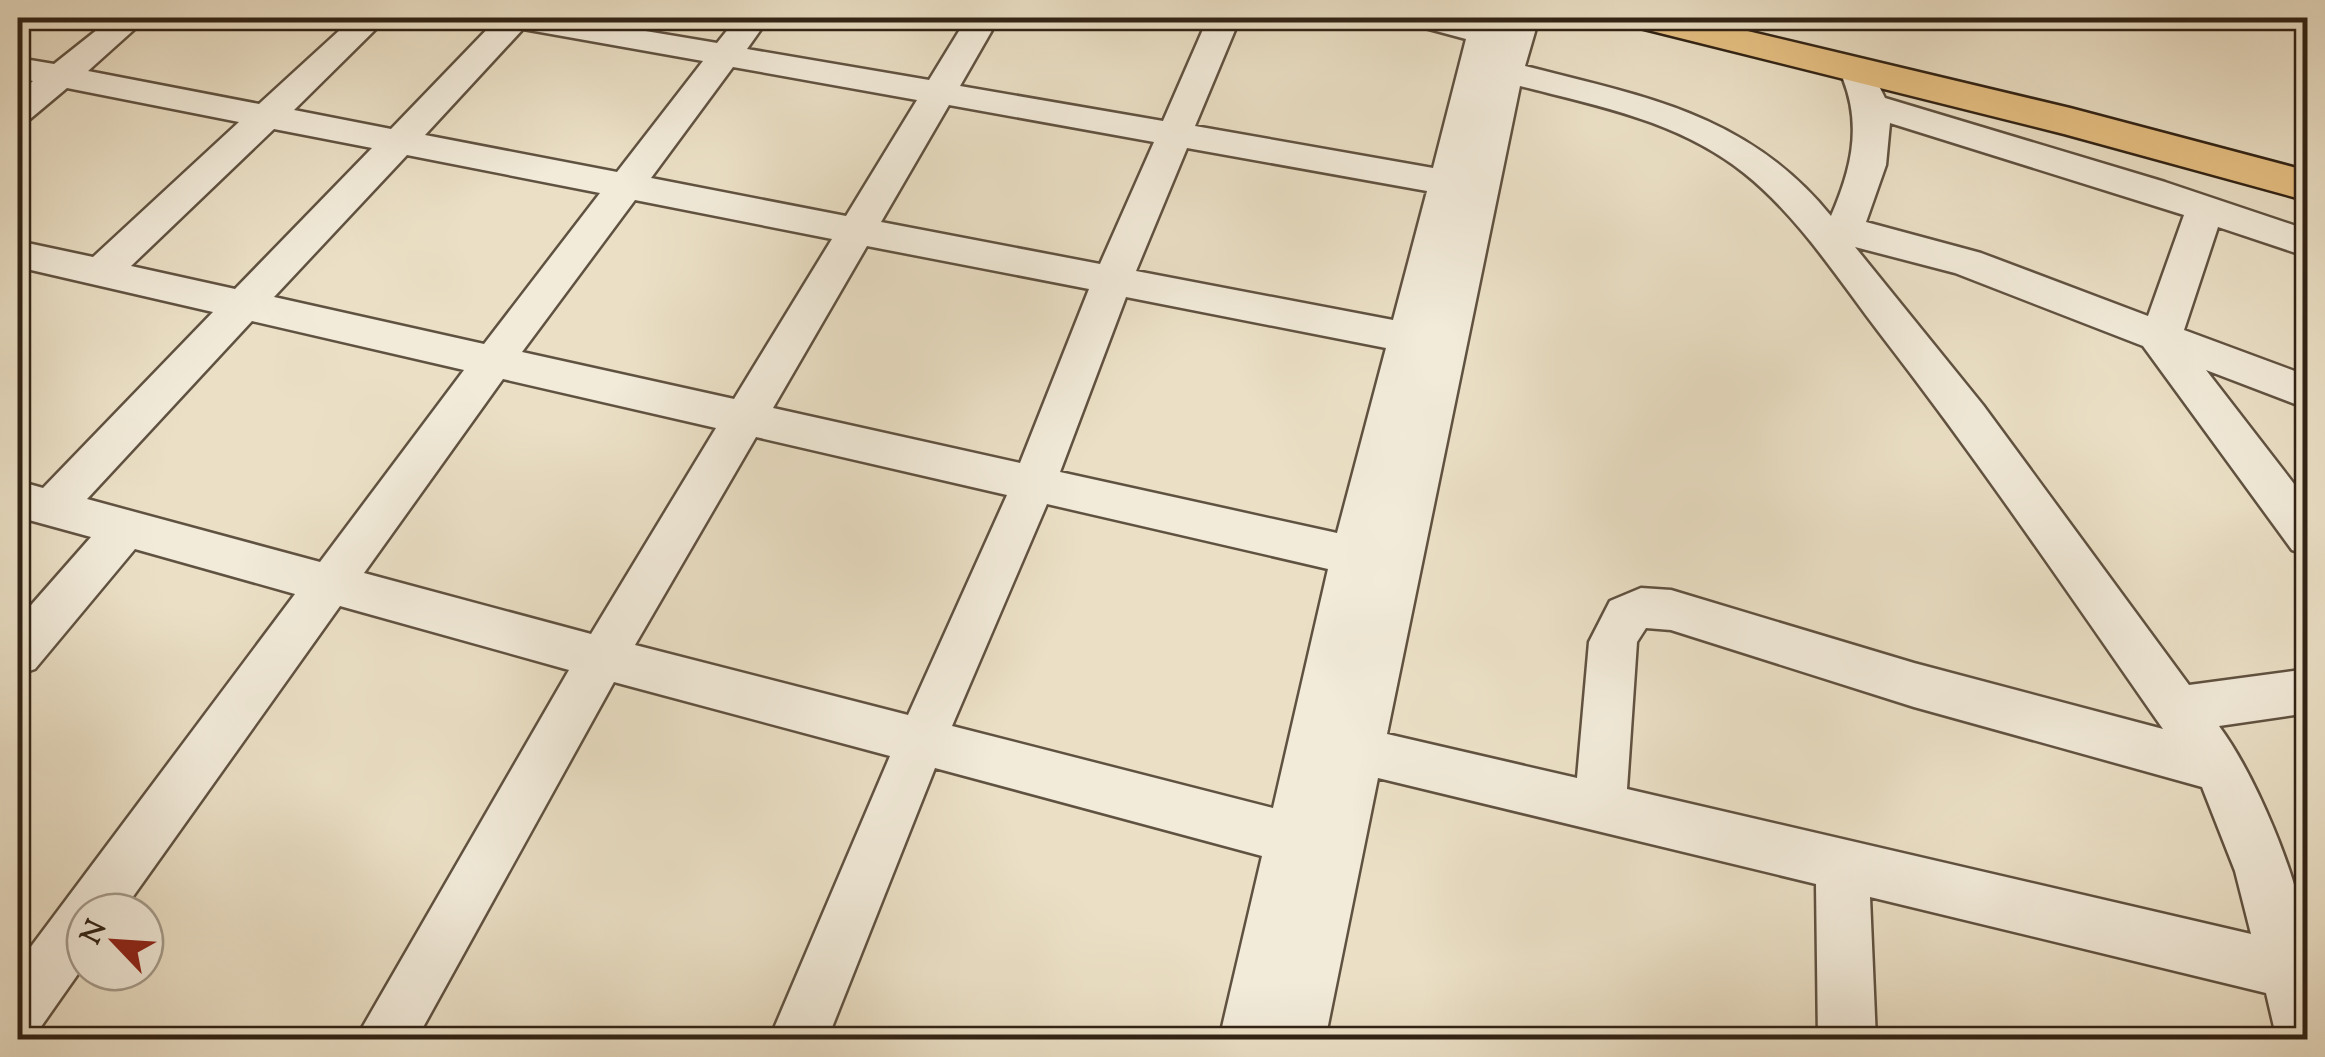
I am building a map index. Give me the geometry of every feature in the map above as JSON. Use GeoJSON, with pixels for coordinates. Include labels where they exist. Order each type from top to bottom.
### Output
{"type":"FeatureCollection","features":[{"type":"Feature","properties":{"kind":"main road"},"geometry":{"type":"LineString","coordinates":[[1646,18],[1861,87],[2226,162],[2308,186]]}},
{"type":"Feature","properties":{"kind":"street"},"geometry":{"type":"LineString","coordinates":[[18,111],[131,18]]}},
{"type":"Feature","properties":{"kind":"street"},"geometry":{"type":"LineString","coordinates":[[101,272],[370,18]]}},
{"type":"Feature","properties":{"kind":"street"},"geometry":{"type":"LineString","coordinates":[[34,503],[242,304],[515,18],[1464,186]]}},
{"type":"Feature","properties":{"kind":"street"},"geometry":{"type":"LineString","coordinates":[[104,892],[329,582],[753,18]]}},
{"type":"Feature","properties":{"kind":"street"},"geometry":{"type":"LineString","coordinates":[[384,1040],[602,658],[749,417],[983,18]]}},
{"type":"Feature","properties":{"kind":"street"},"geometry":{"type":"LineString","coordinates":[[798,1040],[921,741],[1034,483],[1219,18]]}},
{"type":"Feature","properties":{"kind":"street"},"geometry":{"type":"LineString","coordinates":[[1426,18],[1503,37],[1734,147],[1840,239],[2220,768],[2298,974],[2306,1040]]}},
{"type":"Feature","properties":{"kind":"street"},"geometry":{"type":"LineString","coordinates":[[1296,1040],[1313,844],[1354,557],[1428,341],[1503,37]]}},
{"type":"Feature","properties":{"kind":"street"},"geometry":{"type":"LineString","coordinates":[[18,68],[1428,341]]}},
{"type":"Feature","properties":{"kind":"street"},"geometry":{"type":"LineString","coordinates":[[1840,239],[1855,204],[1871,144],[1861,87],[2308,244]]}},
{"type":"Feature","properties":{"kind":"street"},"geometry":{"type":"LineString","coordinates":[[2160,340],[2205,209]]}},
{"type":"Feature","properties":{"kind":"street"},"geometry":{"type":"LineString","coordinates":[[1840,239],[1968,264],[2160,340],[2308,392]]}},
{"type":"Feature","properties":{"kind":"street"},"geometry":{"type":"LineString","coordinates":[[18,254],[1400,566]]}},
{"type":"Feature","properties":{"kind":"street"},"geometry":{"type":"LineString","coordinates":[[2160,340],[2303,523]]}},
{"type":"Feature","properties":{"kind":"street"},"geometry":{"type":"LineString","coordinates":[[1248,1040],[1313,844],[1358,750],[1400,566],[1428,341]]}},
{"type":"Feature","properties":{"kind":"street"},"geometry":{"type":"LineString","coordinates":[[34,503],[602,658],[1313,844]]}},
{"type":"Feature","properties":{"kind":"street"},"geometry":{"type":"LineString","coordinates":[[18,654],[126,528]]}},
{"type":"Feature","properties":{"kind":"street"},"geometry":{"type":"LineString","coordinates":[[1600,806],[1613,642],[1623,616],[1642,606],[1670,610],[1914,685],[2220,768]]}},
{"type":"Feature","properties":{"kind":"street"},"geometry":{"type":"LineString","coordinates":[[2179,708],[2308,692]]}},
{"type":"Feature","properties":{"kind":"street"},"geometry":{"type":"LineString","coordinates":[[1358,750],[2298,974]]}},
{"type":"Feature","properties":{"kind":"street"},"geometry":{"type":"LineString","coordinates":[[1842,865],[1847,1040]]}},
{"type":"Feature","properties":{"kind":"street"},"geometry":{"type":"LineString","coordinates":[[18,1011],[65,946]]}}]}
